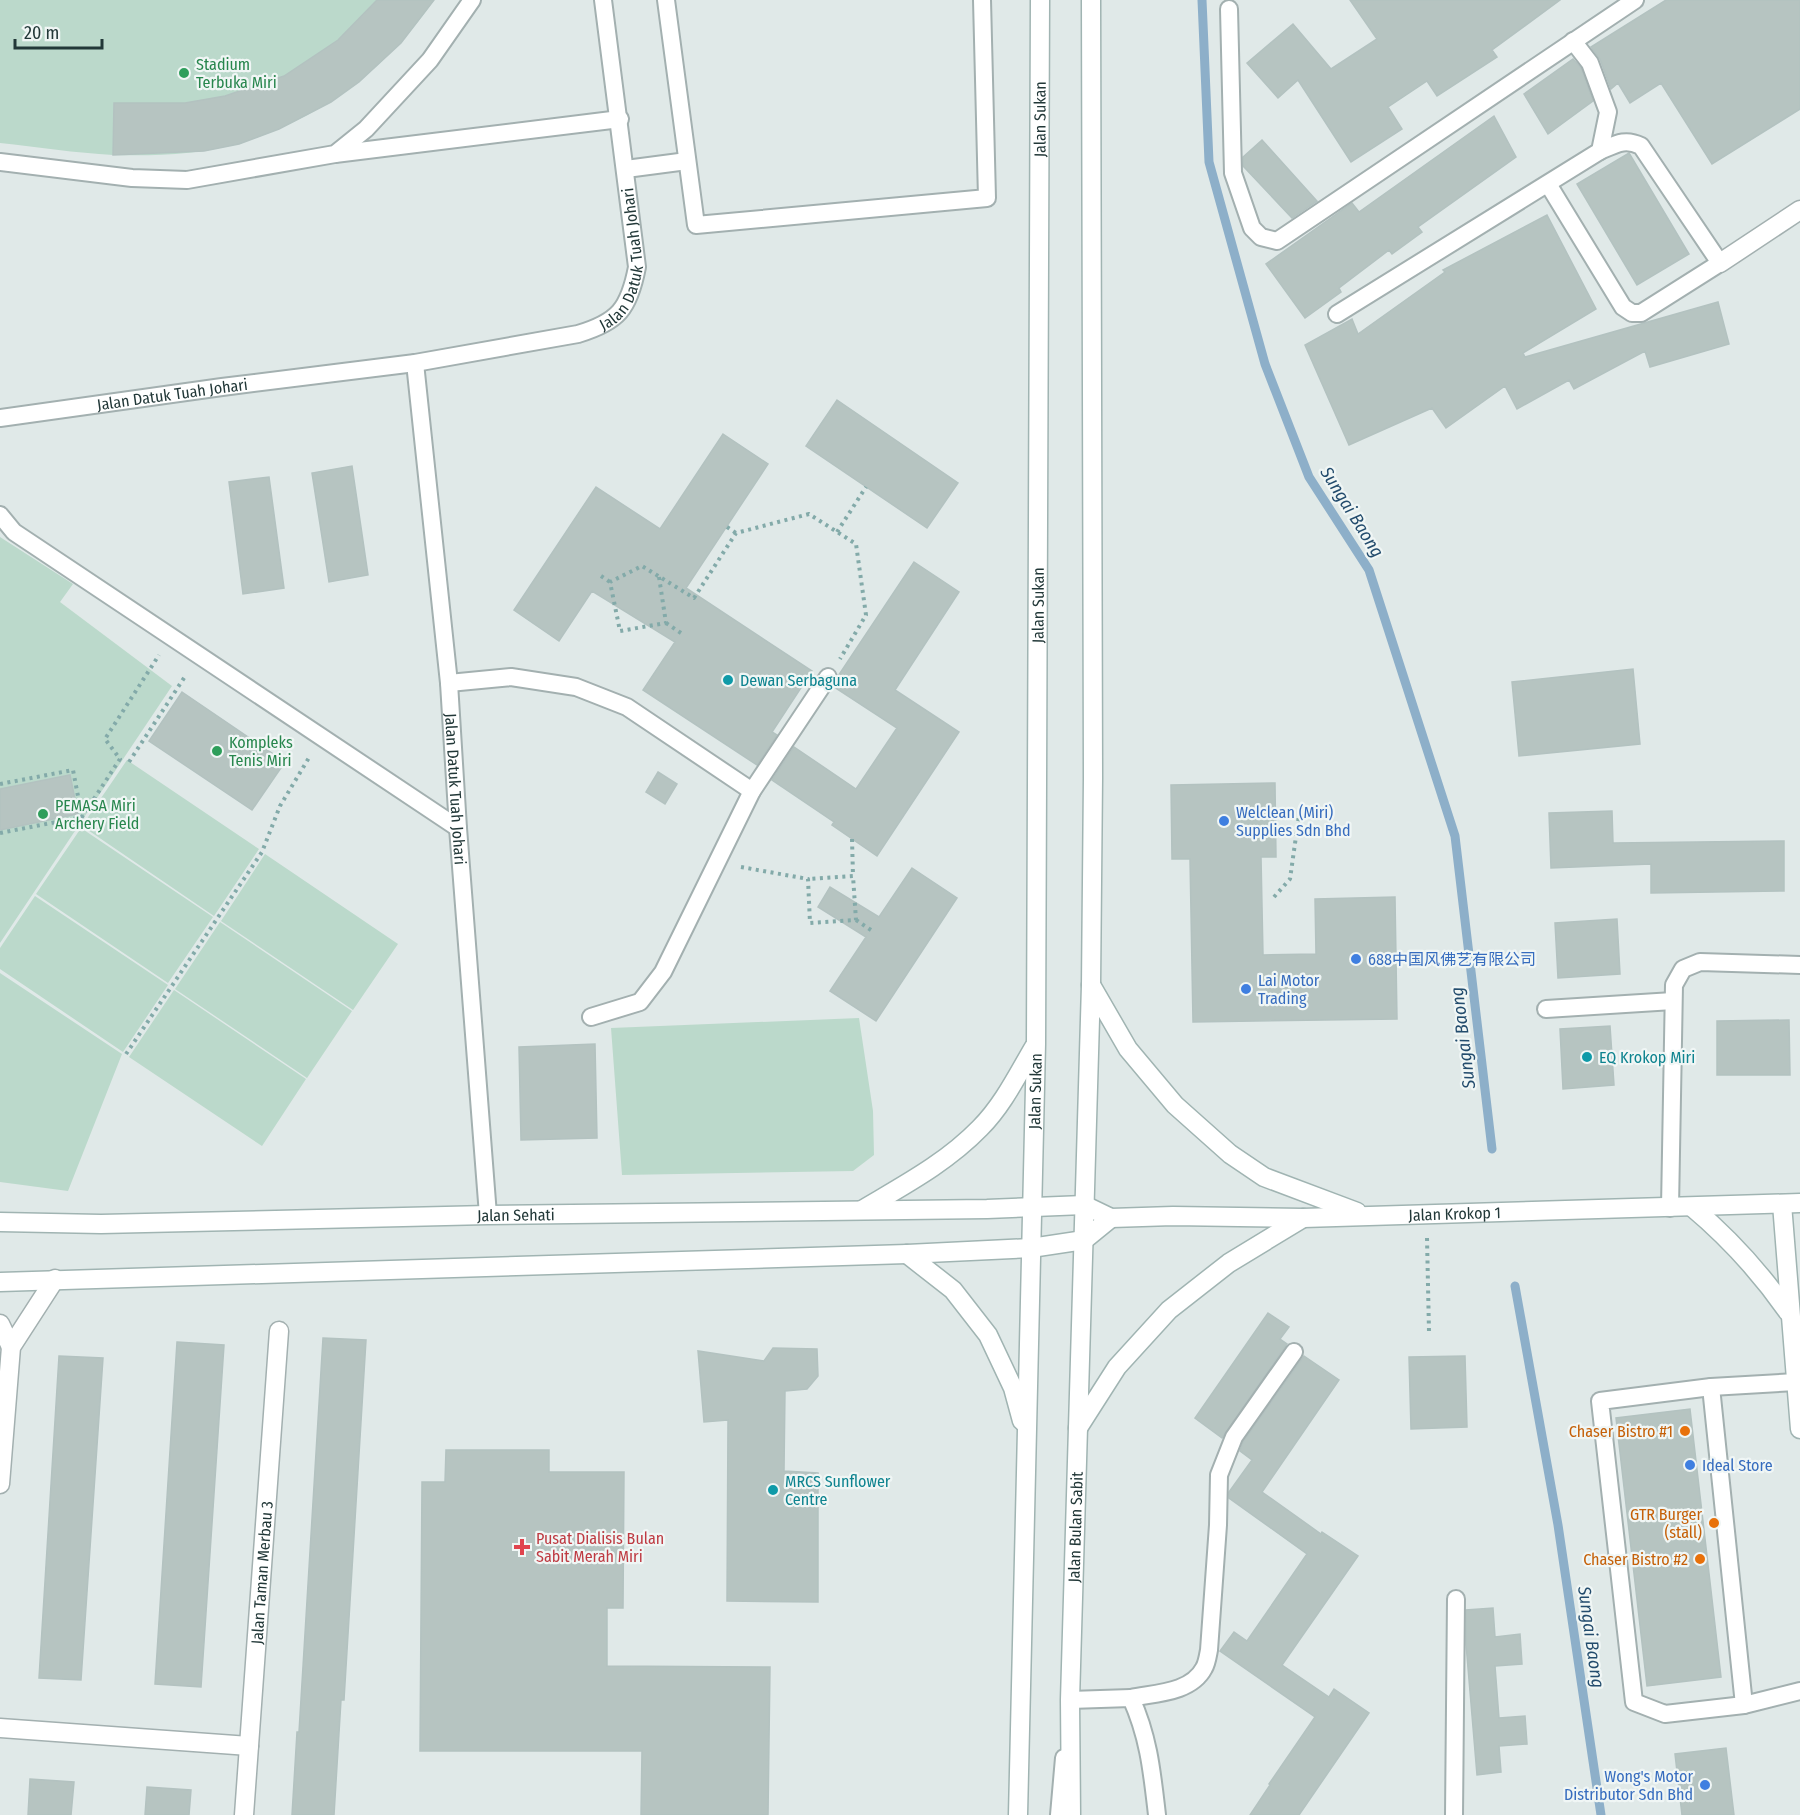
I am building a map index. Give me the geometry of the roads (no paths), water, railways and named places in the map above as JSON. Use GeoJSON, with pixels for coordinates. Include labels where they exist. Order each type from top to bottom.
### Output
{"type":"FeatureCollection","features":[{"type":"Feature","properties":{"kind":"main road","name":"Jalan Sukan"},"geometry":{"type":"LineString","coordinates":[[1031,1248],[1036,1044],[1040,0]]}},
{"type":"Feature","properties":{"kind":"main road"},"geometry":{"type":"LineString","coordinates":[[0,1282],[908,1254],[1031,1248],[1084,1240],[1111,1218],[1084,1205],[1091,985],[1093,742],[1091,0]]}},
{"type":"Feature","properties":{"kind":"main road"},"geometry":{"type":"LineString","coordinates":[[1720,263],[1800,210]]}},
{"type":"Feature","properties":{"kind":"main road"},"geometry":{"type":"LineString","coordinates":[[1091,985],[1128,1049],[1175,1105],[1230,1154],[1264,1177],[1366,1215]]}},
{"type":"Feature","properties":{"kind":"main road"},"geometry":{"type":"LineString","coordinates":[[860,1210],[943,1162],[981,1127],[1006,1095],[1036,1044]]}},
{"type":"Feature","properties":{"kind":"main road"},"geometry":{"type":"LineString","coordinates":[[1791,1203],[1794,1350],[1800,1429]]}},
{"type":"Feature","properties":{"kind":"main road","name":"Jalan Krokop 1"},"geometry":{"type":"LineString","coordinates":[[1111,1218],[1173,1216],[1303,1218],[1791,1203]]}},
{"type":"Feature","properties":{"kind":"main road","name":"Jalan Sehati"},"geometry":{"type":"LineString","coordinates":[[0,1222],[100,1224],[488,1215],[1032,1209],[1084,1205]]}},
{"type":"Feature","properties":{"kind":"main road","name":"Jalan Bulan Sabit"},"geometry":{"type":"LineString","coordinates":[[1071,1815],[1070,1700],[1084,1205]]}},
{"type":"Feature","properties":{"kind":"main road"},"geometry":{"type":"LineString","coordinates":[[1692,1207],[1745,1256],[1795,1313]]}},
{"type":"Feature","properties":{"kind":"main road"},"geometry":{"type":"LineString","coordinates":[[1078,1428],[1117,1367],[1169,1310],[1229,1263],[1303,1218]]}},
{"type":"Feature","properties":{"kind":"main road"},"geometry":{"type":"LineString","coordinates":[[1018,1815],[1031,1248]]}},
{"type":"Feature","properties":{"kind":"main road"},"geometry":{"type":"LineString","coordinates":[[908,1254],[953,1290],[988,1335],[1013,1388],[1028,1441]]}},
{"type":"Feature","properties":{"kind":"main road"},"geometry":{"type":"LineString","coordinates":[[0,1484],[4,1380],[11,1347],[55,1279]]}},
{"type":"Feature","properties":{"kind":"main road"},"geometry":{"type":"LineString","coordinates":[[0,1324],[11,1347]]}},
{"type":"Feature","properties":{"kind":"main road","name":"Jalan Taman Merbau 3"},"geometry":{"type":"LineString","coordinates":[[244,1815],[279,1331]]}},
{"type":"Feature","properties":{"kind":"main road"},"geometry":{"type":"LineString","coordinates":[[0,1728],[249,1746]]}},
{"type":"Feature","properties":{"kind":"lane"},"geometry":{"type":"LineString","coordinates":[[335,154],[366,129],[430,60],[472,0]]}},
{"type":"Feature","properties":{"kind":"lane","name":"Jalan Datuk Tuah Johari"},"geometry":{"type":"LineString","coordinates":[[0,418],[415,363],[578,334],[601,327],[618,314],[632,293],[638,267],[603,0]]}},
{"type":"Feature","properties":{"kind":"lane"},"geometry":{"type":"LineString","coordinates":[[666,0],[696,225],[987,198],[982,0]]}},
{"type":"Feature","properties":{"kind":"lane"},"geometry":{"type":"LineString","coordinates":[[1229,9],[1233,173],[1252,228],[1261,237],[1276,241],[1635,0]]}},
{"type":"Feature","properties":{"kind":"lane"},"geometry":{"type":"LineString","coordinates":[[1573,41],[1590,63],[1608,112],[1600,151]]}},
{"type":"Feature","properties":{"kind":"lane"},"geometry":{"type":"LineString","coordinates":[[0,162],[132,178],[187,180],[335,154],[620,119]]}},
{"type":"Feature","properties":{"kind":"lane"},"geometry":{"type":"LineString","coordinates":[[1337,314],[1600,151],[1620,142],[1631,141],[1641,146],[1720,263],[1641,313],[1632,313],[1623,307],[1548,184]]}},
{"type":"Feature","properties":{"kind":"lane"},"geometry":{"type":"LineString","coordinates":[[626,169],[687,161]]}},
{"type":"Feature","properties":{"kind":"lane","name":"Jalan Datuk Tuah Johari"},"geometry":{"type":"LineString","coordinates":[[415,363],[449,683],[488,1215]]}},
{"type":"Feature","properties":{"kind":"lane"},"geometry":{"type":"LineString","coordinates":[[0,514],[14,532],[458,828]]}},
{"type":"Feature","properties":{"kind":"lane"},"geometry":{"type":"LineString","coordinates":[[449,683],[511,677],[576,687],[627,707],[752,791]]}},
{"type":"Feature","properties":{"kind":"lane"},"geometry":{"type":"LineString","coordinates":[[591,1017],[640,1002],[663,972],[752,791],[828,677]]}},
{"type":"Feature","properties":{"kind":"lane"},"geometry":{"type":"LineString","coordinates":[[1670,1208],[1674,985],[1683,969],[1700,962],[1800,965]]}},
{"type":"Feature","properties":{"kind":"lane"},"geometry":{"type":"LineString","coordinates":[[1546,1009],[1673,1001]]}},
{"type":"Feature","properties":{"kind":"lane"},"geometry":{"type":"LineString","coordinates":[[1070,1700],[1131,1698],[1183,1687],[1196,1679],[1204,1668],[1209,1650],[1218,1525],[1219,1475],[1234,1437],[1293,1353]]}},
{"type":"Feature","properties":{"kind":"lane"},"geometry":{"type":"LineString","coordinates":[[1796,1382],[1711,1387],[1600,1401],[1634,1702],[1665,1714],[1744,1705],[1800,1691]]}},
{"type":"Feature","properties":{"kind":"lane"},"geometry":{"type":"LineString","coordinates":[[1711,1387],[1744,1705]]}},
{"type":"Feature","properties":{"kind":"lane"},"geometry":{"type":"LineString","coordinates":[[1454,1815],[1456,1599]]}},
{"type":"Feature","properties":{"kind":"lane"},"geometry":{"type":"LineString","coordinates":[[1131,1698],[1141,1720],[1147,1742],[1157,1815]]}},
{"type":"Feature","properties":{"kind":"lane"},"geometry":{"type":"LineString","coordinates":[[1059,1815],[1063,1762],[1070,1734]]}},
{"type":"Feature","properties":{"kind":"waterway","name":"Sungai Baong"},"geometry":{"type":"LineString","coordinates":[[1202,0],[1209,162],[1265,364],[1309,477],[1369,570],[1455,836],[1492,1149]]}},
{"type":"Feature","properties":{"kind":"waterway","name":"Sungai Baong"},"geometry":{"type":"LineString","coordinates":[[1515,1286],[1558,1525],[1601,1815]]}},
{"type":"Feature","properties":{"kind":"place","name":"Stadium Terbuka Miri"},"geometry":{"type":"Point","coordinates":[184,73]}},
{"type":"Feature","properties":{"kind":"place","name":"Dewan Serbaguna"},"geometry":{"type":"Point","coordinates":[728,680]}},
{"type":"Feature","properties":{"kind":"place","name":"Kompleks Tenis Miri"},"geometry":{"type":"Point","coordinates":[217,751]}},
{"type":"Feature","properties":{"kind":"place","name":"PEMASA Miri Archery Field"},"geometry":{"type":"Point","coordinates":[43,814]}},
{"type":"Feature","properties":{"kind":"place","name":"Welclean (Miri) Supplies Sdn Bhd"},"geometry":{"type":"Point","coordinates":[1224,821]}},
{"type":"Feature","properties":{"kind":"place","name":"688中国风佛艺有限公司"},"geometry":{"type":"Point","coordinates":[1356,959]}},
{"type":"Feature","properties":{"kind":"place","name":"Lai Motor Trading"},"geometry":{"type":"Point","coordinates":[1246,989]}},
{"type":"Feature","properties":{"kind":"place","name":"EQ Krokop Miri"},"geometry":{"type":"Point","coordinates":[1587,1057]}},
{"type":"Feature","properties":{"kind":"place","name":"Chaser Bistro #1"},"geometry":{"type":"Point","coordinates":[1685,1431]}},
{"type":"Feature","properties":{"kind":"place","name":"Ideal Store"},"geometry":{"type":"Point","coordinates":[1690,1465]}},
{"type":"Feature","properties":{"kind":"place","name":"MRCS Sunflower Centre"},"geometry":{"type":"Point","coordinates":[773,1490]}},
{"type":"Feature","properties":{"kind":"place","name":"GTR Burger (stall)"},"geometry":{"type":"Point","coordinates":[1714,1523]}},
{"type":"Feature","properties":{"kind":"place","name":"Pusat Dialisis Bulan Sabit Merah Miri"},"geometry":{"type":"Point","coordinates":[522,1547]}},
{"type":"Feature","properties":{"kind":"place","name":"Chaser Bistro #2"},"geometry":{"type":"Point","coordinates":[1700,1559]}},
{"type":"Feature","properties":{"kind":"place","name":"Wong's Motor Distributor Sdn Bhd"},"geometry":{"type":"Point","coordinates":[1705,1785]}}]}
